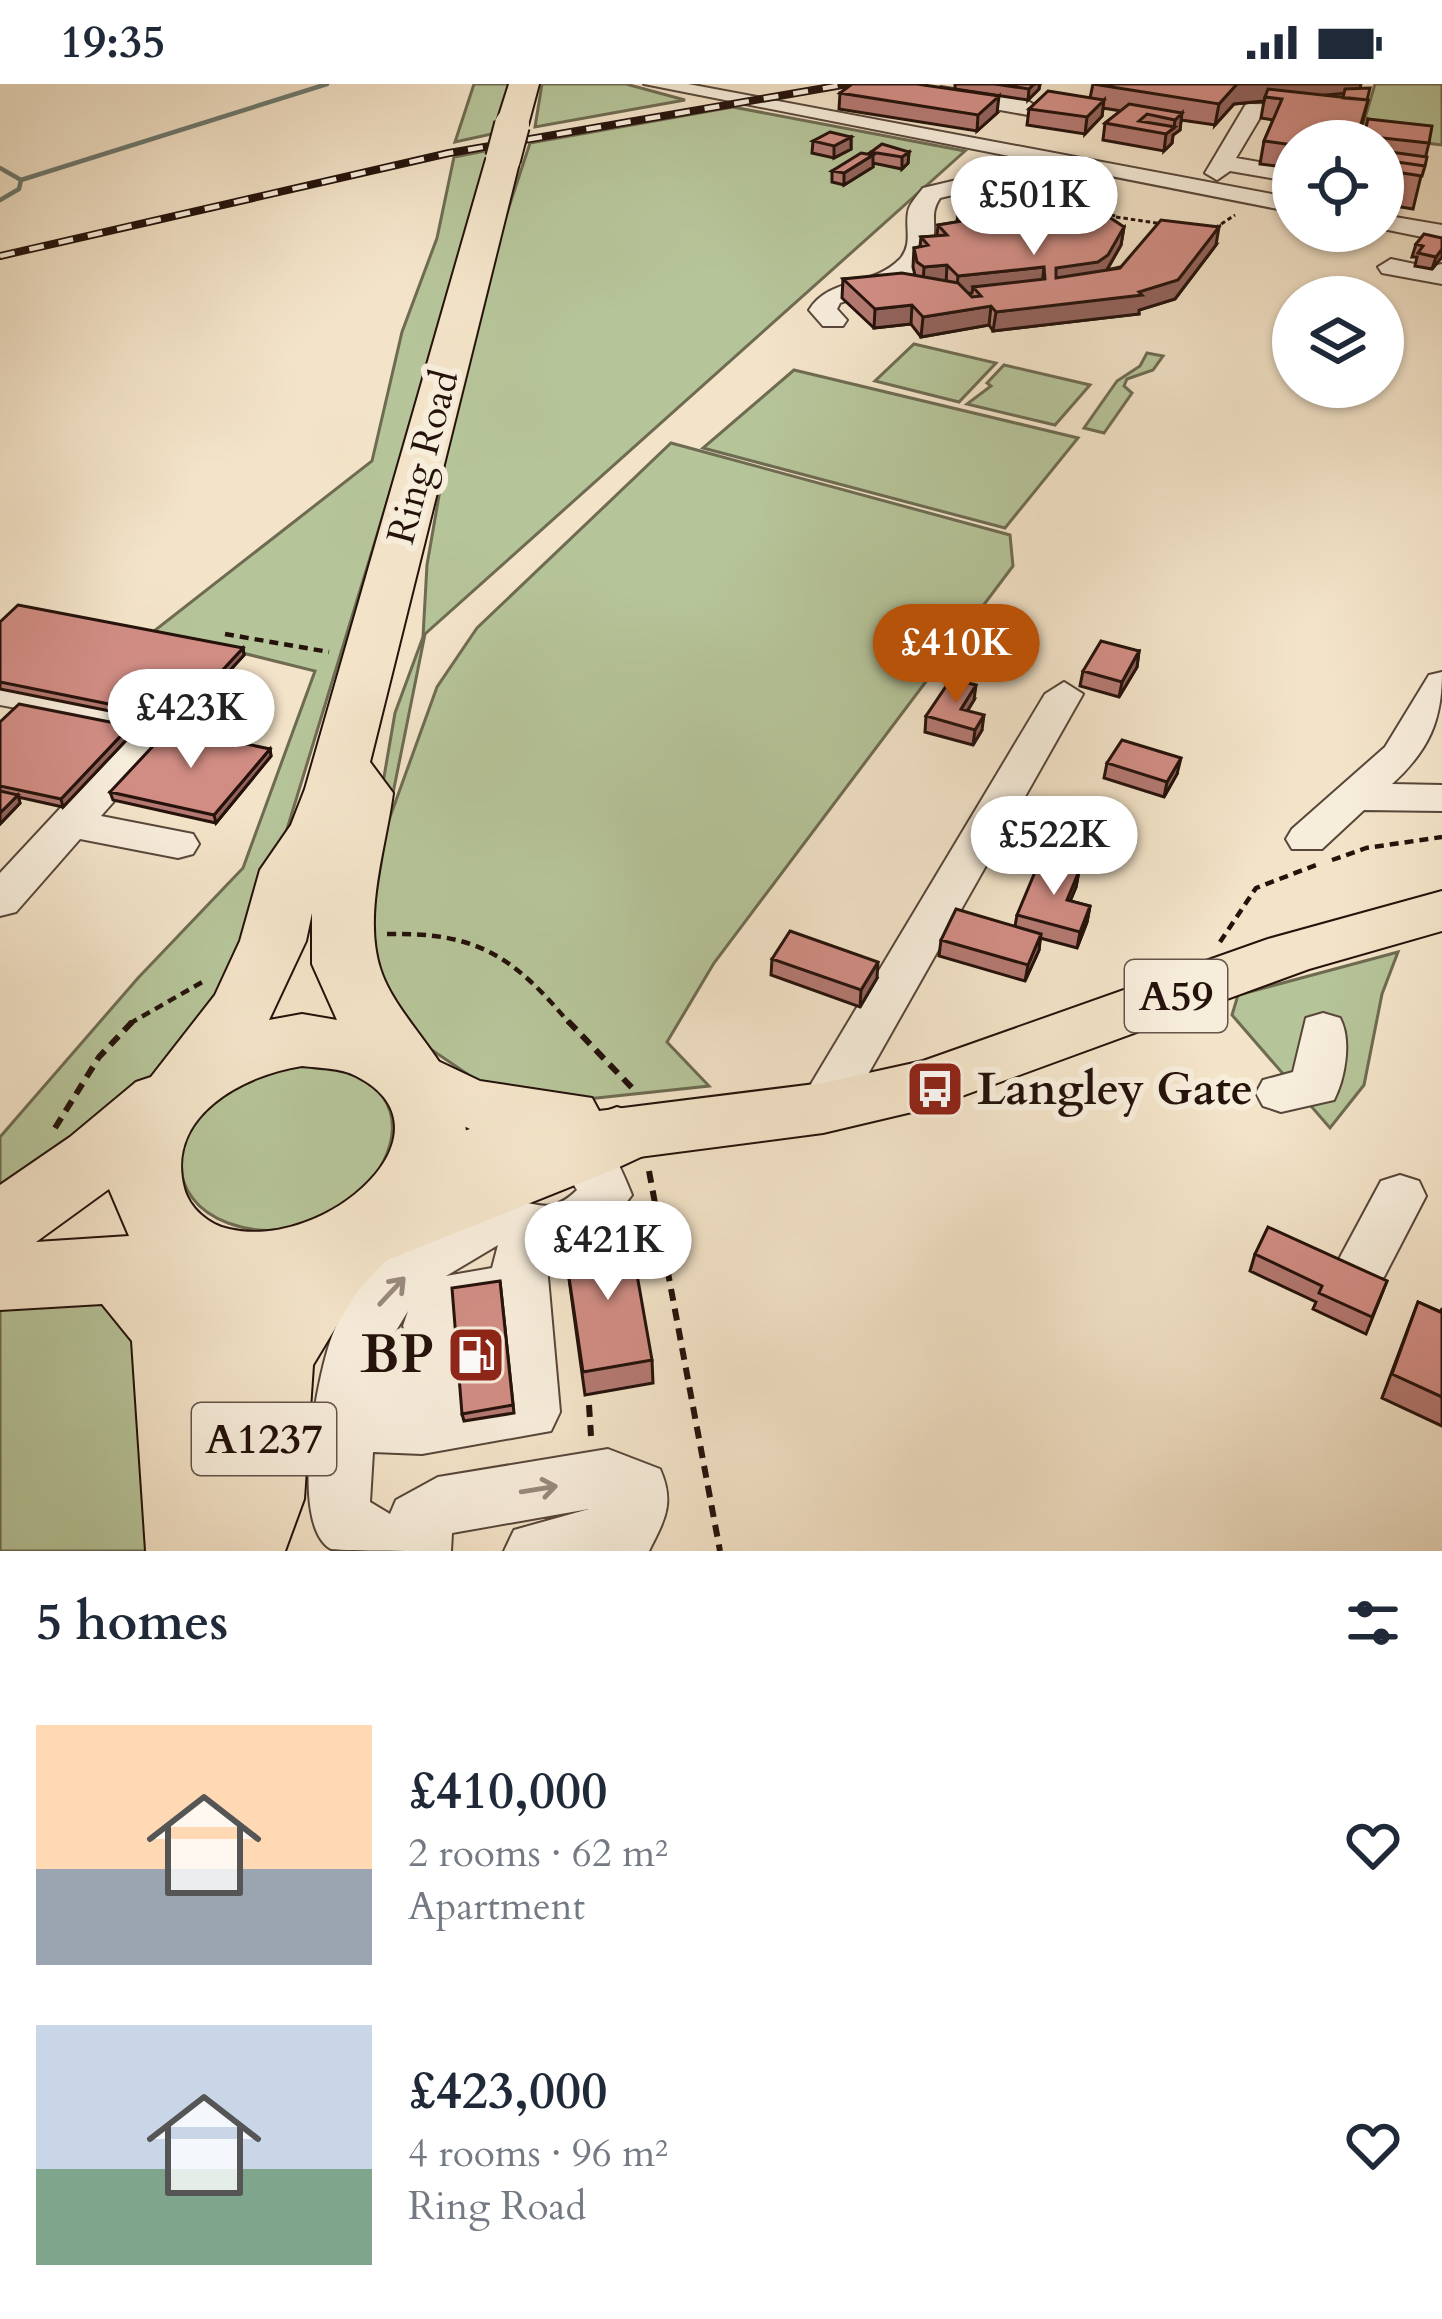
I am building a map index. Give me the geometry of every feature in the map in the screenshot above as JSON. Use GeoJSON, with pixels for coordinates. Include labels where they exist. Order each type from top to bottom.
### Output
{"type":"FeatureCollection","features":[{"type":"Feature","properties":{"kind":"highway","name":"Ring Road"},"geometry":{"type":"LineString","coordinates":[[191,1076],[243,1007],[273,941],[291,869],[320,828],[524,84]]}},
{"type":"Feature","properties":{"kind":"highway"},"geometry":{"type":"LineString","coordinates":[[341,764],[364,793],[341,920],[346,973],[366,1016],[411,1074],[427,1105],[430,1148],[408,1196],[350,1248]]}},
{"type":"Feature","properties":{"kind":"highway","name":"Ring Road"},"geometry":{"type":"LineString","coordinates":[[320,828],[325,870],[305,978],[309,1004],[327,1040]]}},
{"type":"Feature","properties":{"kind":"highway"},"geometry":{"type":"LineString","coordinates":[[0,1226],[97,1159],[191,1076],[253,1050],[327,1040],[380,1054],[411,1074]]}},
{"type":"Feature","properties":{"kind":"highway"},"geometry":{"type":"LineString","coordinates":[[191,1076],[150,1133],[141,1160],[145,1202],[155,1222],[171,1238],[216,1262]]}},
{"type":"Feature","properties":{"kind":"highway"},"geometry":{"type":"LineString","coordinates":[[0,1276],[305,1260],[350,1248],[449,1198],[612,1132]]}},
{"type":"Feature","properties":{"kind":"highway"},"geometry":{"type":"LineString","coordinates":[[0,1250],[79,1211],[141,1160]]}},
{"type":"Feature","properties":{"kind":"highway","name":"A1237"},"geometry":{"type":"LineString","coordinates":[[240,1551],[260,1499],[272,1365],[290,1327],[350,1248]]}},
{"type":"Feature","properties":{"kind":"highway","name":"A1237"},"geometry":{"type":"LineString","coordinates":[[216,1262],[229,1349],[210,1502],[224,1551]]}},
{"type":"Feature","properties":{"kind":"highway"},"geometry":{"type":"LineString","coordinates":[[115,1268],[152,1304],[177,1352],[191,1551]]}},
{"type":"Feature","properties":{"kind":"main road","name":"A59"},"geometry":{"type":"LineString","coordinates":[[423,1171],[483,1150],[823,1108],[979,1068],[1289,954],[1442,911]]}},
{"type":"Feature","properties":{"kind":"main road","name":"A59"},"geometry":{"type":"LineString","coordinates":[[411,1074],[469,1104],[612,1132]]}},
{"type":"Feature","properties":{"kind":"street"},"geometry":{"type":"LineString","coordinates":[[654,84],[1272,201]]}},
{"type":"Feature","properties":{"kind":"street"},"geometry":{"type":"LineString","coordinates":[[925,90],[1018,122]]}},
{"type":"Feature","properties":{"kind":"street"},"geometry":{"type":"LineString","coordinates":[[981,147],[1018,122],[1043,97],[1053,98]]}},
{"type":"Feature","properties":{"kind":"street"},"geometry":{"type":"LineString","coordinates":[[1207,189],[1254,110],[1332,111]]}},
{"type":"Feature","properties":{"kind":"street"},"geometry":{"type":"LineString","coordinates":[[1171,182],[1192,156]]}},
{"type":"Feature","properties":{"kind":"street"},"geometry":{"type":"LineString","coordinates":[[1222,164],[1272,172]]}},
{"type":"Feature","properties":{"kind":"street"},"geometry":{"type":"LineString","coordinates":[[1090,189],[1110,171]]}},
{"type":"Feature","properties":{"kind":"street"},"geometry":{"type":"LineString","coordinates":[[833,320],[823,310],[830,298],[884,285],[911,260],[924,232],[920,210],[932,194],[982,181]]}},
{"type":"Feature","properties":{"kind":"street"},"geometry":{"type":"LineString","coordinates":[[1404,223],[1442,232]]}},
{"type":"Feature","properties":{"kind":"street"},"geometry":{"type":"LineString","coordinates":[[1391,267],[1438,277],[1440,271]]}},
{"type":"Feature","properties":{"kind":"street"},"geometry":{"type":"LineString","coordinates":[[1307,839],[1401,754],[1442,682]]}},
{"type":"Feature","properties":{"kind":"street"},"geometry":{"type":"LineString","coordinates":[[0,693],[161,724],[0,901]]}},
{"type":"Feature","properties":{"kind":"street"},"geometry":{"type":"LineString","coordinates":[[823,1108],[1064,694]]}},
{"type":"Feature","properties":{"kind":"street"},"geometry":{"type":"LineString","coordinates":[[1353,797],[1442,798]]}},
{"type":"Feature","properties":{"kind":"street"},"geometry":{"type":"LineString","coordinates":[[70,824],[178,844]]}},
{"type":"Feature","properties":{"kind":"street"},"geometry":{"type":"LineString","coordinates":[[1281,1093],[1316,1087],[1323,1030]]}},
{"type":"Feature","properties":{"kind":"street"},"geometry":{"type":"LineString","coordinates":[[522,1329],[520,1254],[580,1220],[606,1195],[612,1132]]}},
{"type":"Feature","properties":{"kind":"street"},"geometry":{"type":"LineString","coordinates":[[1365,1261],[1400,1196]]}},
{"type":"Feature","properties":{"kind":"street"},"geometry":{"type":"LineString","coordinates":[[536,1551],[627,1531],[640,1505],[638,1489],[608,1477],[381,1538],[341,1437],[350,1358],[361,1328],[392,1287],[468,1232],[529,1220],[554,1234]]}},
{"type":"Feature","properties":{"kind":"street"},"geometry":{"type":"LineString","coordinates":[[341,1437],[360,1409],[424,1342],[522,1329]]}},
{"type":"Feature","properties":{"kind":"street"},"geometry":{"type":"LineString","coordinates":[[341,1437],[379,1406],[522,1329]]}},
{"type":"Feature","properties":{"kind":"path"},"geometry":{"type":"LineString","coordinates":[[1210,231],[1259,199]]}},
{"type":"Feature","properties":{"kind":"path"},"geometry":{"type":"LineString","coordinates":[[1063,207],[1170,226]]}},
{"type":"Feature","properties":{"kind":"path"},"geometry":{"type":"LineString","coordinates":[[1106,222],[1117,216]]}},
{"type":"Feature","properties":{"kind":"path"},"geometry":{"type":"LineString","coordinates":[[224,634],[305,651],[370,655]]}},
{"type":"Feature","properties":{"kind":"path"},"geometry":{"type":"LineString","coordinates":[[1218,947],[1232,915],[1262,878],[1366,848],[1442,837]]}},
{"type":"Feature","properties":{"kind":"path"},"geometry":{"type":"LineString","coordinates":[[366,936],[413,930],[449,933],[503,953],[612,1132],[720,1551]]}},
{"type":"Feature","properties":{"kind":"path"},"geometry":{"type":"LineString","coordinates":[[50,1136],[122,1025],[168,994],[221,975]]}},
{"type":"Feature","properties":{"kind":"green space"},"geometry":{"type":"Polygon","coordinates":[[[474,84],[515,84],[501,132],[455,142],[474,84]]]}},
{"type":"Feature","properties":{"kind":"green space"},"geometry":{"type":"Polygon","coordinates":[[[542,84],[626,84],[685,100],[535,127],[542,84]]]}},
{"type":"Feature","properties":{"kind":"green space"},"geometry":{"type":"Polygon","coordinates":[[[1375,84],[1442,84],[1442,145],[1404,140],[1404,120],[1364,120],[1375,84]]]}},
{"type":"Feature","properties":{"kind":"green space"},"geometry":{"type":"Polygon","coordinates":[[[733,107],[965,151],[425,634],[386,828],[437,687],[477,628],[671,443],[1010,535],[1013,566],[714,963],[667,1042],[709,1086],[578,1100],[485,1086],[420,1042],[379,989],[364,893],[395,713],[423,637],[427,565],[454,409],[485,280],[530,143],[733,107]]]}},
{"type":"Feature","properties":{"kind":"green space"},"geometry":{"type":"Polygon","coordinates":[[[495,149],[262,911],[220,994],[163,1069],[0,1195],[0,1137],[138,978],[243,868],[315,671],[154,631],[372,461],[402,332],[437,238],[454,157],[495,149]]]}},
{"type":"Feature","properties":{"kind":"green space"},"geometry":{"type":"Polygon","coordinates":[[[914,344],[996,363],[959,402],[875,381],[914,344]]]}},
{"type":"Feature","properties":{"kind":"green space"},"geometry":{"type":"Polygon","coordinates":[[[1147,353],[1163,356],[1153,370],[1127,379],[1124,386],[1132,393],[1104,433],[1084,428],[1117,381],[1140,366],[1147,353]]]}},
{"type":"Feature","properties":{"kind":"green space"},"geometry":{"type":"Polygon","coordinates":[[[1004,365],[1090,385],[1055,425],[967,404],[991,386],[987,383],[1004,365]]]}},
{"type":"Feature","properties":{"kind":"green space"},"geometry":{"type":"Polygon","coordinates":[[[794,370],[1078,438],[1005,528],[703,448],[794,370]]]}},
{"type":"Feature","properties":{"kind":"green space"},"geometry":{"type":"Polygon","coordinates":[[[1398,952],[1382,994],[1364,1085],[1330,1128],[1232,1015],[1238,995],[1398,952]]]}},
{"type":"Feature","properties":{"kind":"green space"},"geometry":{"type":"Polygon","coordinates":[[[291,1062],[350,1073],[383,1097],[392,1129],[382,1163],[357,1195],[321,1219],[276,1230],[228,1223],[207,1212],[184,1182],[181,1164],[189,1128],[223,1088],[291,1062]]]}},
{"type":"Feature","properties":{"kind":"green space"},"geometry":{"type":"Polygon","coordinates":[[[54,1281],[144,1315],[177,1551],[0,1551],[0,1289],[54,1281]]]}},
{"type":"Feature","properties":{"kind":"building"},"geometry":{"type":"Polygon","coordinates":[[[852,84],[917,84],[999,96],[978,115],[840,93],[852,84]]]}},
{"type":"Feature","properties":{"kind":"building"},"geometry":{"type":"Polygon","coordinates":[[[995,84],[1034,84],[1029,89],[995,84]]]}},
{"type":"Feature","properties":{"kind":"building"},"geometry":{"type":"Polygon","coordinates":[[[1093,84],[1237,84],[1219,104],[1093,84]]]}},
{"type":"Feature","properties":{"kind":"building"},"geometry":{"type":"Polygon","coordinates":[[[1370,88],[1367,100],[1343,98],[1345,89],[1370,88]]]}},
{"type":"Feature","properties":{"kind":"building"},"geometry":{"type":"Polygon","coordinates":[[[1268,89],[1368,100],[1362,120],[1273,120],[1282,99],[1265,97],[1268,89]]]}},
{"type":"Feature","properties":{"kind":"building"},"geometry":{"type":"Polygon","coordinates":[[[1048,91],[1104,100],[1087,117],[1029,109],[1048,91]]]}},
{"type":"Feature","properties":{"kind":"building"},"geometry":{"type":"Polygon","coordinates":[[[1129,104],[1182,113],[1175,120],[1147,114],[1139,121],[1175,127],[1166,134],[1105,123],[1129,104]]]}},
{"type":"Feature","properties":{"kind":"building"},"geometry":{"type":"Polygon","coordinates":[[[1404,123],[1432,126],[1429,143],[1404,140],[1404,123]]]}},
{"type":"Feature","properties":{"kind":"building"},"geometry":{"type":"Polygon","coordinates":[[[830,132],[851,137],[834,146],[813,141],[830,132]]]}},
{"type":"Feature","properties":{"kind":"building"},"geometry":{"type":"Polygon","coordinates":[[[882,144],[909,152],[902,157],[871,152],[882,144]]]}},
{"type":"Feature","properties":{"kind":"building"},"geometry":{"type":"Polygon","coordinates":[[[861,153],[873,155],[844,173],[832,171],[861,153]]]}},
{"type":"Feature","properties":{"kind":"building"},"geometry":{"type":"Polygon","coordinates":[[[1404,154],[1427,157],[1425,166],[1404,163],[1404,154]]]}},
{"type":"Feature","properties":{"kind":"building"},"geometry":{"type":"Polygon","coordinates":[[[1404,163],[1425,166],[1422,176],[1404,173],[1404,163]]]}},
{"type":"Feature","properties":{"kind":"building"},"geometry":{"type":"Polygon","coordinates":[[[976,188],[1088,202],[1077,214],[1093,219],[1106,215],[1124,227],[1108,255],[1098,262],[1056,268],[1056,278],[1120,268],[1161,220],[1219,227],[1178,280],[1139,292],[1142,295],[996,312],[991,306],[923,317],[912,305],[875,309],[843,279],[902,273],[958,283],[972,297],[981,296],[973,287],[1045,279],[1044,267],[958,276],[947,265],[924,267],[917,262],[914,248],[928,245],[921,237],[947,235],[938,225],[1009,213],[959,204],[976,188]]]}},
{"type":"Feature","properties":{"kind":"building"},"geometry":{"type":"Polygon","coordinates":[[[1424,234],[1442,238],[1436,257],[1418,253],[1423,246],[1416,244],[1424,234]]]}},
{"type":"Feature","properties":{"kind":"building"},"geometry":{"type":"Polygon","coordinates":[[[18,605],[243,648],[178,718],[0,682],[0,622],[18,605]]]}},
{"type":"Feature","properties":{"kind":"building"},"geometry":{"type":"Polygon","coordinates":[[[1101,641],[1139,651],[1122,682],[1083,671],[1101,641]]]}},
{"type":"Feature","properties":{"kind":"building"},"geometry":{"type":"Polygon","coordinates":[[[951,679],[976,685],[961,709],[984,715],[975,730],[926,716],[951,679]]]}},
{"type":"Feature","properties":{"kind":"building"},"geometry":{"type":"Polygon","coordinates":[[[19,704],[130,726],[61,799],[0,786],[0,722],[19,704]]]}},
{"type":"Feature","properties":{"kind":"building"},"geometry":{"type":"Polygon","coordinates":[[[170,728],[270,749],[214,815],[110,792],[170,728]]]}},
{"type":"Feature","properties":{"kind":"building"},"geometry":{"type":"Polygon","coordinates":[[[1122,740],[1181,758],[1167,782],[1107,763],[1122,740]]]}},
{"type":"Feature","properties":{"kind":"building"},"geometry":{"type":"Polygon","coordinates":[[[0,791],[18,795],[0,813],[0,791]]]}},
{"type":"Feature","properties":{"kind":"building"},"geometry":{"type":"Polygon","coordinates":[[[1040,860],[1079,871],[1067,900],[1090,906],[1080,932],[1017,915],[1040,860]]]}},
{"type":"Feature","properties":{"kind":"building"},"geometry":{"type":"Polygon","coordinates":[[[956,909],[1041,934],[1028,965],[941,940],[956,909]]]}},
{"type":"Feature","properties":{"kind":"building"},"geometry":{"type":"Polygon","coordinates":[[[790,931],[878,962],[861,990],[772,959],[790,931]]]}},
{"type":"Feature","properties":{"kind":"building"},"geometry":{"type":"Polygon","coordinates":[[[1268,1227],[1387,1281],[1372,1317],[1319,1293],[1322,1286],[1255,1254],[1268,1227]]]}},
{"type":"Feature","properties":{"kind":"building"},"geometry":{"type":"Polygon","coordinates":[[[629,1229],[652,1360],[583,1372],[566,1257],[590,1253],[587,1235],[629,1229]]]}},
{"type":"Feature","properties":{"kind":"building"},"geometry":{"type":"Polygon","coordinates":[[[500,1281],[513,1405],[462,1414],[452,1288],[500,1281]]]}},
{"type":"Feature","properties":{"kind":"building"},"geometry":{"type":"Polygon","coordinates":[[[1418,1302],[1442,1313],[1442,1397],[1392,1374],[1418,1302]]]}},
{"type":"Feature","properties":{"kind":"waterway"},"geometry":{"type":"LineString","coordinates":[[21,180],[327,84]]}},
{"type":"Feature","properties":{"kind":"waterway"},"geometry":{"type":"LineString","coordinates":[[0,168],[21,180]]}},
{"type":"Feature","properties":{"kind":"waterway"},"geometry":{"type":"LineString","coordinates":[[0,200],[19,189],[21,180]]}},
{"type":"Feature","properties":{"kind":"railway"},"geometry":{"type":"LineString","coordinates":[[0,256],[449,153],[848,84]]}},
{"type":"Feature","properties":{"kind":"place","name":"Langley Gate"},"geometry":{"type":"Point","coordinates":[935,1089]}},
{"type":"Feature","properties":{"kind":"place","name":"BP"},"geometry":{"type":"Point","coordinates":[476,1355]}}]}
